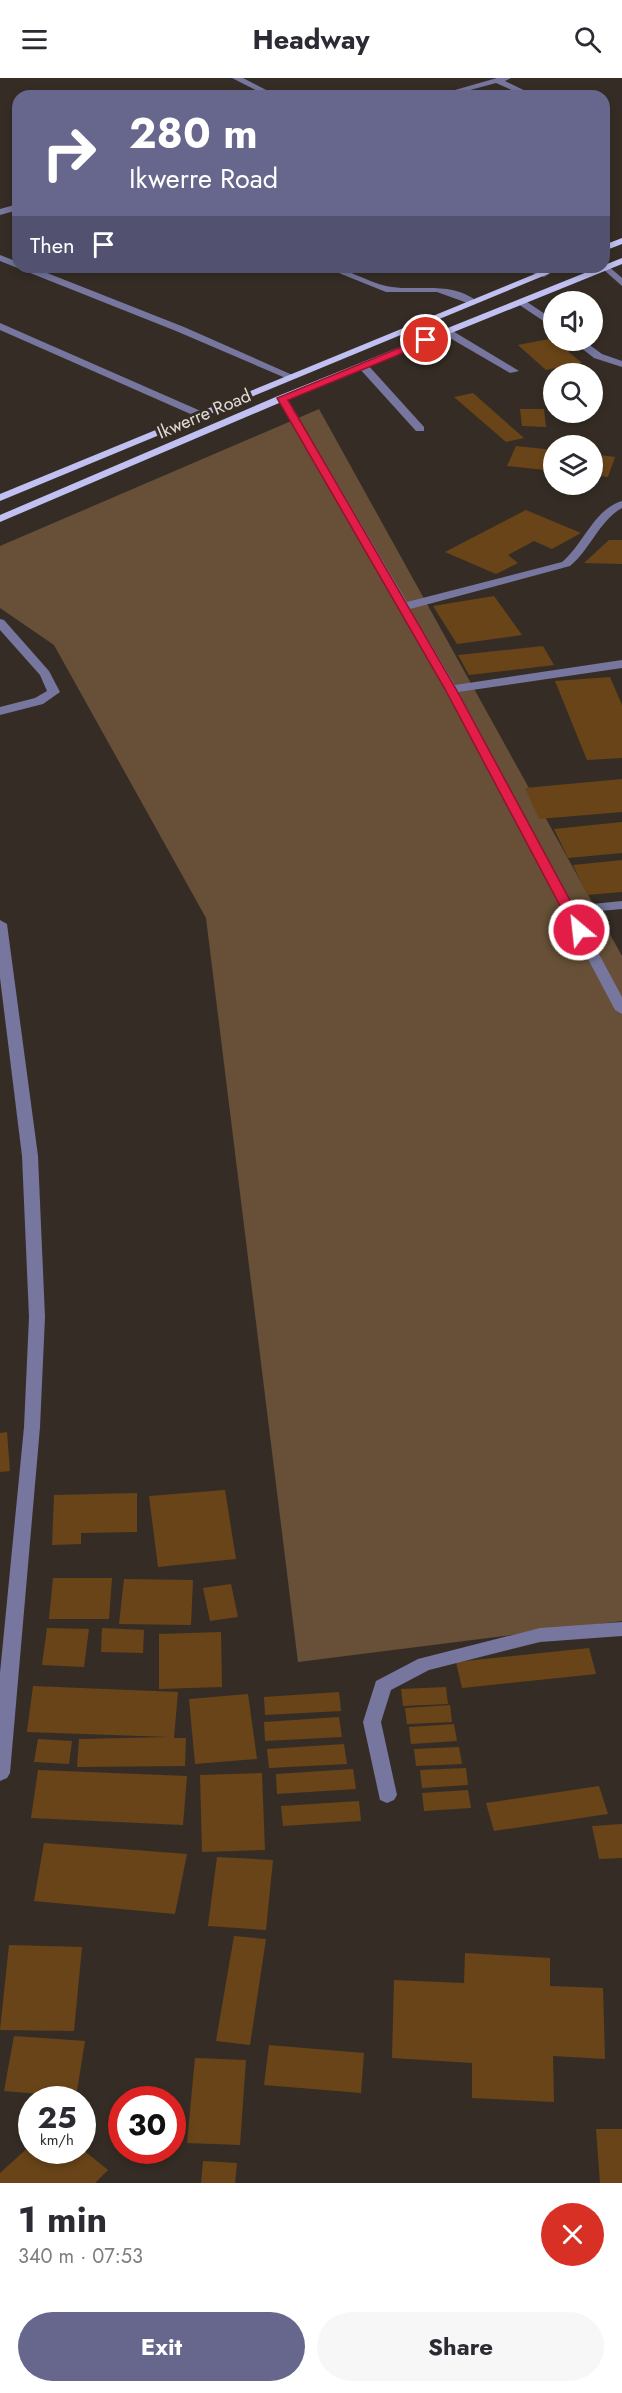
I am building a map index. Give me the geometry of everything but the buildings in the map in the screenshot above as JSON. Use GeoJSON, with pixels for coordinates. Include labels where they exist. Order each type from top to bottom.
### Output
{"type":"FeatureCollection","features":[{"type":"Feature","properties":{"kind":"main road","name":"Ikwerre Road"},"geometry":{"type":"LineString","coordinates":[[0,519],[282,398],[594,273]]}},
{"type":"Feature","properties":{"kind":"main road","name":"Ikwerre Road"},"geometry":{"type":"LineString","coordinates":[[0,498],[199,414],[544,274]]}},
{"type":"Feature","properties":{"kind":"street"},"geometry":{"type":"LineString","coordinates":[[236,78],[261,90]]}},
{"type":"Feature","properties":{"kind":"street"},"geometry":{"type":"LineString","coordinates":[[464,78],[480,85]]}},
{"type":"Feature","properties":{"kind":"street"},"geometry":{"type":"LineString","coordinates":[[461,90],[507,78]]}},
{"type":"Feature","properties":{"kind":"street"},"geometry":{"type":"LineString","coordinates":[[497,81],[518,90]]}},
{"type":"Feature","properties":{"kind":"street"},"geometry":{"type":"LineString","coordinates":[[610,271],[622,283]]}},
{"type":"Feature","properties":{"kind":"street"},"geometry":{"type":"LineString","coordinates":[[39,273],[292,377]]}},
{"type":"Feature","properties":{"kind":"street"},"geometry":{"type":"LineString","coordinates":[[345,273],[389,290],[438,289],[473,302]]}},
{"type":"Feature","properties":{"kind":"street"},"geometry":{"type":"LineString","coordinates":[[521,302],[543,317]]}},
{"type":"Feature","properties":{"kind":"street"},"geometry":{"type":"LineString","coordinates":[[0,326],[199,414]]}},
{"type":"Feature","properties":{"kind":"street"},"geometry":{"type":"LineString","coordinates":[[447,332],[514,371]]}},
{"type":"Feature","properties":{"kind":"street"},"geometry":{"type":"LineString","coordinates":[[591,351],[598,356],[622,364]]}},
{"type":"Feature","properties":{"kind":"street"},"geometry":{"type":"LineString","coordinates":[[363,366],[420,429]]}},
{"type":"Feature","properties":{"kind":"street"},"geometry":{"type":"LineString","coordinates":[[282,398],[451,689],[622,1010]]}},
{"type":"Feature","properties":{"kind":"street"},"geometry":{"type":"LineString","coordinates":[[403,608],[566,564],[577,557],[606,514],[622,504]]}},
{"type":"Feature","properties":{"kind":"street"},"geometry":{"type":"LineString","coordinates":[[0,623],[45,674],[54,692],[39,701],[0,711]]}},
{"type":"Feature","properties":{"kind":"street"},"geometry":{"type":"LineString","coordinates":[[451,689],[622,664]]}},
{"type":"Feature","properties":{"kind":"street"},"geometry":{"type":"LineString","coordinates":[[569,910],[622,905]]}},
{"type":"Feature","properties":{"kind":"street"},"geometry":{"type":"LineString","coordinates":[[0,924],[30,1156],[37,1317],[32,1428],[0,1773]]}},
{"type":"Feature","properties":{"kind":"street"},"geometry":{"type":"LineString","coordinates":[[387,1795],[372,1722],[383,1686],[424,1664],[540,1635],[622,1629]]}},
{"type":"Feature","properties":{"kind":"shaded area"},"geometry":{"type":"Polygon","coordinates":[[[319,409],[622,956],[622,1621],[298,1662],[206,918],[54,645],[0,608],[0,546],[319,409]]]}},
{"type":"Feature","properties":{"kind":"route"},"geometry":{"type":"LineString","coordinates":[[426,340],[282,398],[451,689],[579,930]]}}]}
